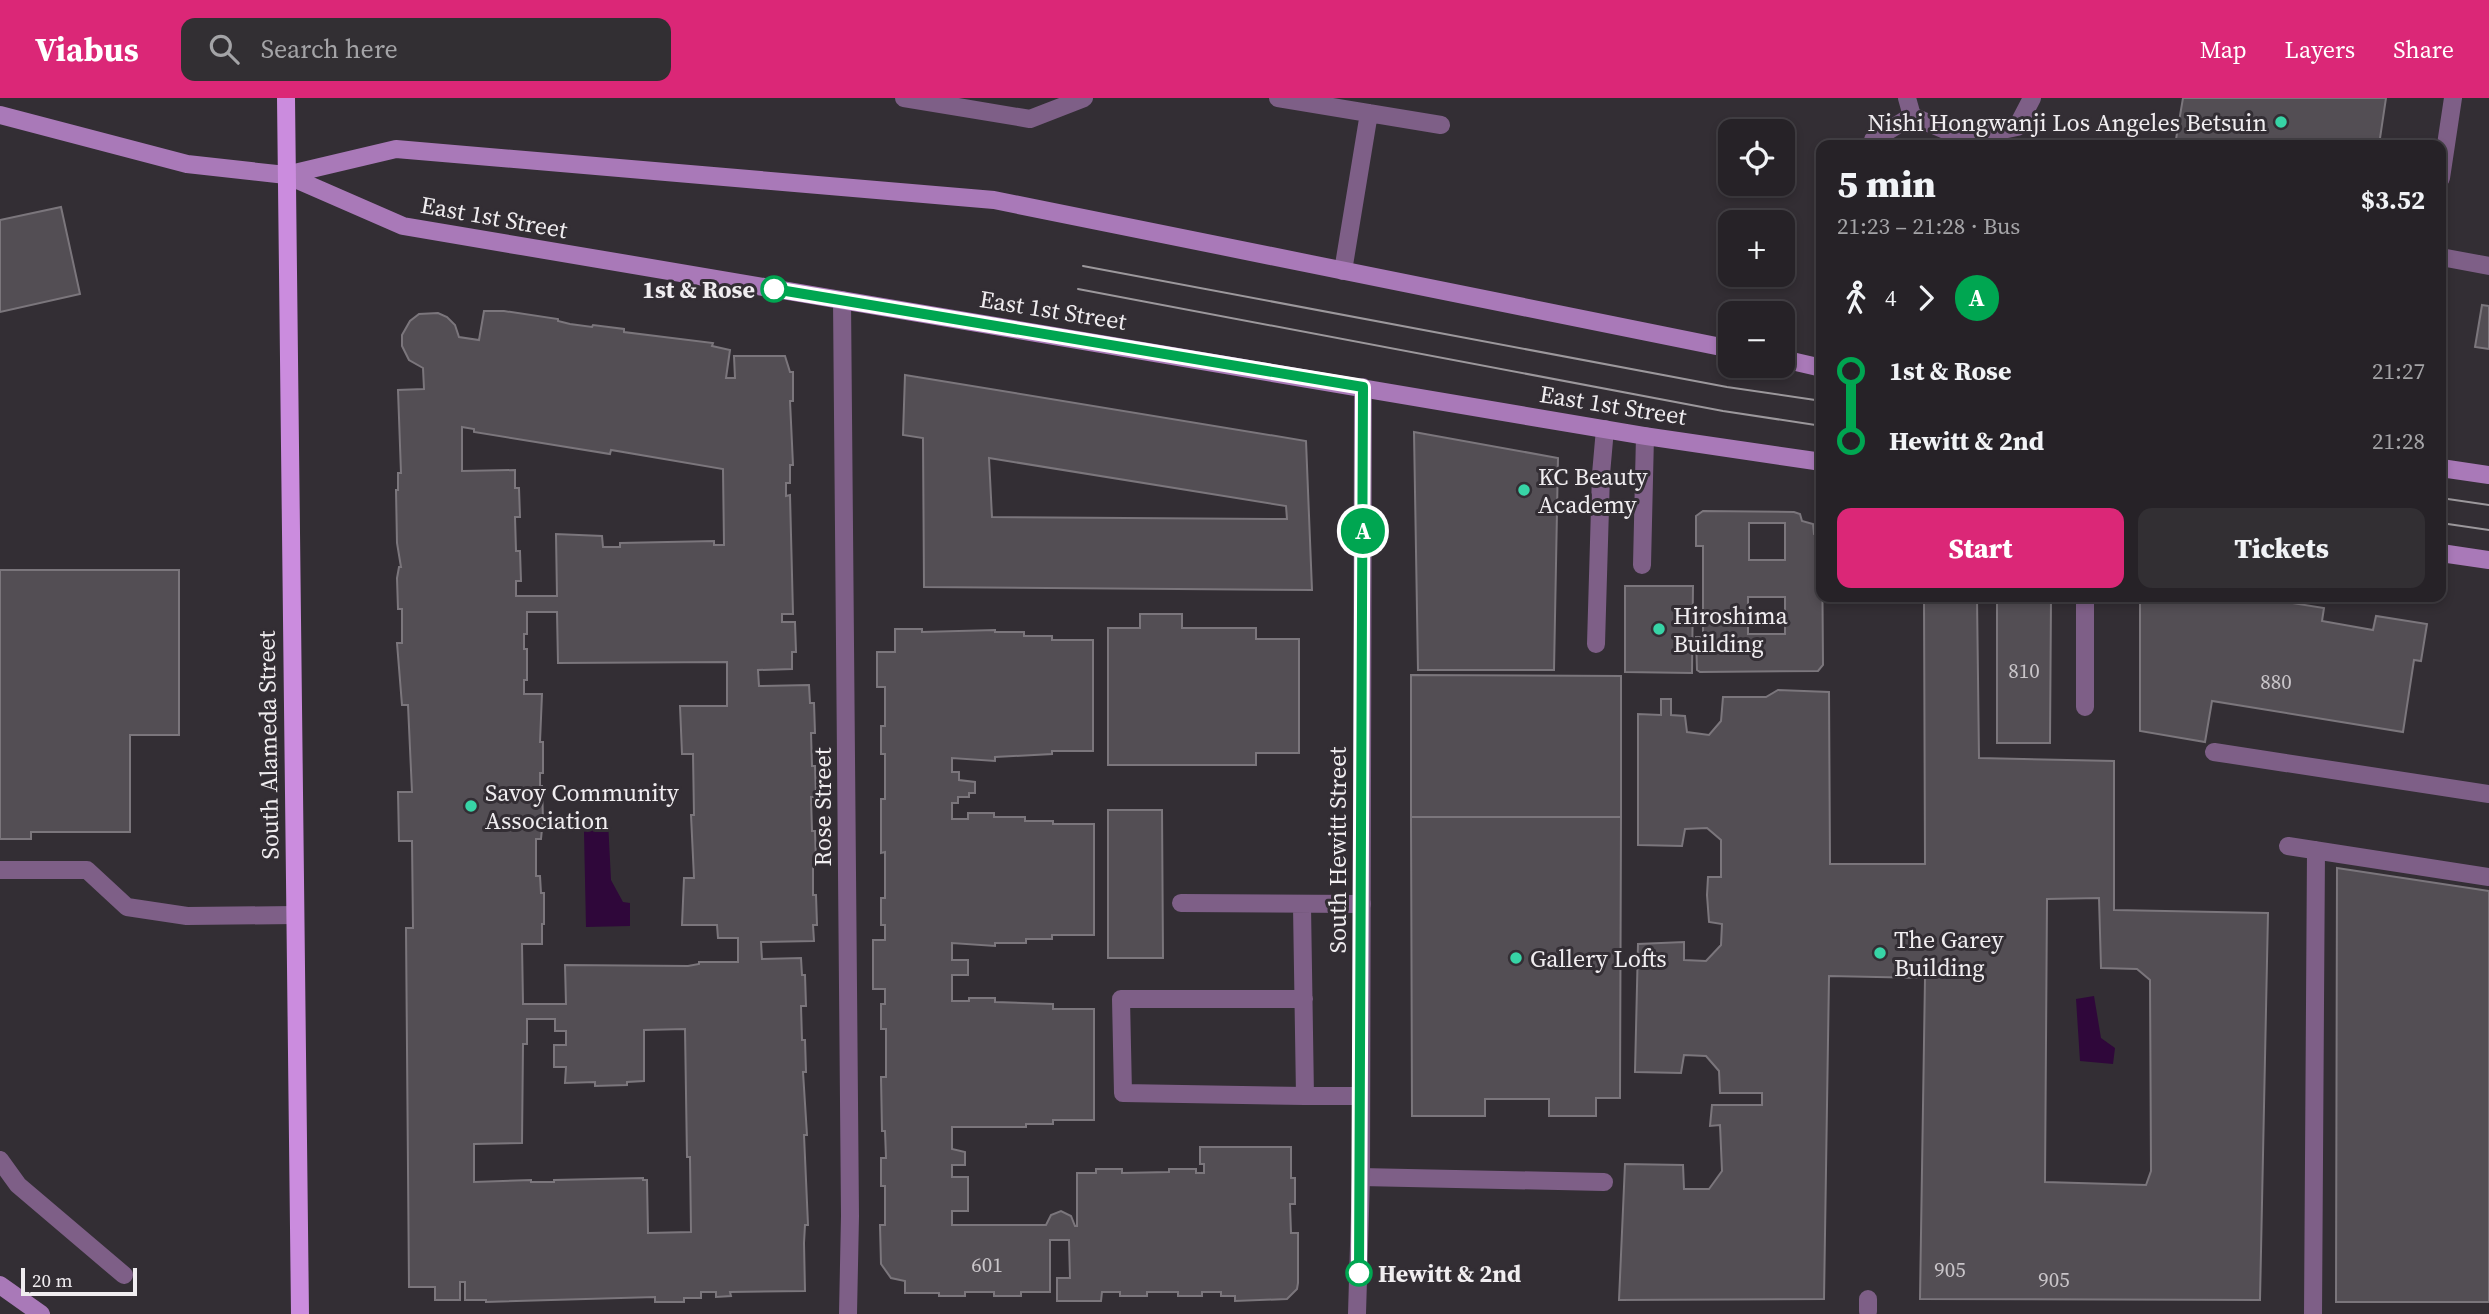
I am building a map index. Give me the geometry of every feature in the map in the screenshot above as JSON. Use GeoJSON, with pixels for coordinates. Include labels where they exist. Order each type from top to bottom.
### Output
{"type":"FeatureCollection","features":[{"type":"Feature","properties":{"kind":"main road","name":"South Alameda Street"},"geometry":{"type":"LineString","coordinates":[[286,98],[300,1314]]}},
{"type":"Feature","properties":{"kind":"main road","name":"East 1st Street"},"geometry":{"type":"LineString","coordinates":[[0,115],[187,164],[286,175],[403,226],[1645,436],[1816,461]]}},
{"type":"Feature","properties":{"kind":"main road","name":"East 1st Street"},"geometry":{"type":"LineString","coordinates":[[286,175],[396,149],[994,200],[1718,346]]}},
{"type":"Feature","properties":{"kind":"main road"},"geometry":{"type":"LineString","coordinates":[[1795,362],[1816,367]]}},
{"type":"Feature","properties":{"kind":"main road"},"geometry":{"type":"LineString","coordinates":[[2446,469],[2489,475]]}},
{"type":"Feature","properties":{"kind":"main road"},"geometry":{"type":"LineString","coordinates":[[2446,554],[2489,560]]}},
{"type":"Feature","properties":{"kind":"main road"},"geometry":{"type":"LineString","coordinates":[[0,1285],[41,1314]]}},
{"type":"Feature","properties":{"kind":"street"},"geometry":{"type":"LineString","coordinates":[[904,98],[1030,119],[1084,98]]}},
{"type":"Feature","properties":{"kind":"street"},"geometry":{"type":"LineString","coordinates":[[1278,98],[1441,125]]}},
{"type":"Feature","properties":{"kind":"street"},"geometry":{"type":"LineString","coordinates":[[1907,98],[1912,116]]}},
{"type":"Feature","properties":{"kind":"street"},"geometry":{"type":"LineString","coordinates":[[1912,116],[1964,138],[2017,127],[2032,98]]}},
{"type":"Feature","properties":{"kind":"street"},"geometry":{"type":"LineString","coordinates":[[2446,145],[2453,98]]}},
{"type":"Feature","properties":{"kind":"street"},"geometry":{"type":"LineString","coordinates":[[1343,271],[1369,113]]}},
{"type":"Feature","properties":{"kind":"street"},"geometry":{"type":"LineString","coordinates":[[1873,140],[1912,116]]}},
{"type":"Feature","properties":{"kind":"street"},"geometry":{"type":"LineString","coordinates":[[2446,258],[2489,266]]}},
{"type":"Feature","properties":{"kind":"street","name":"Rose Street"},"geometry":{"type":"LineString","coordinates":[[842,300],[850,1216],[848,1314]]}},
{"type":"Feature","properties":{"kind":"street","name":"South Hewitt Street"},"geometry":{"type":"LineString","coordinates":[[1357,1314],[1361,1177],[1363,387]]}},
{"type":"Feature","properties":{"kind":"street"},"geometry":{"type":"LineString","coordinates":[[1596,644],[1601,474],[1605,429]]}},
{"type":"Feature","properties":{"kind":"street"},"geometry":{"type":"LineString","coordinates":[[1642,565],[1645,436]]}},
{"type":"Feature","properties":{"kind":"street"},"geometry":{"type":"LineString","coordinates":[[2085,602],[2085,707]]}},
{"type":"Feature","properties":{"kind":"street"},"geometry":{"type":"LineString","coordinates":[[2214,752],[2489,794]]}},
{"type":"Feature","properties":{"kind":"street"},"geometry":{"type":"LineString","coordinates":[[2288,846],[2489,877]]}},
{"type":"Feature","properties":{"kind":"street"},"geometry":{"type":"LineString","coordinates":[[2313,1314],[2316,850]]}},
{"type":"Feature","properties":{"kind":"street"},"geometry":{"type":"LineString","coordinates":[[0,870],[87,870],[127,907],[187,916],[295,915]]}},
{"type":"Feature","properties":{"kind":"street"},"geometry":{"type":"LineString","coordinates":[[1181,903],[1302,906],[1362,904]]}},
{"type":"Feature","properties":{"kind":"street"},"geometry":{"type":"LineString","coordinates":[[1302,906],[1305,1096]]}},
{"type":"Feature","properties":{"kind":"street"},"geometry":{"type":"LineString","coordinates":[[1304,999],[1121,999],[1123,1093],[1361,1096]]}},
{"type":"Feature","properties":{"kind":"street"},"geometry":{"type":"LineString","coordinates":[[0,1160],[18,1185],[124,1275]]}},
{"type":"Feature","properties":{"kind":"street"},"geometry":{"type":"LineString","coordinates":[[1361,1177],[1604,1182]]}},
{"type":"Feature","properties":{"kind":"shaded area"},"geometry":{"type":"Polygon","coordinates":[[[596,821],[608,821],[611,880],[623,902],[630,903],[630,926],[586,927],[584,832],[596,821]]]}},
{"type":"Feature","properties":{"kind":"shaded area"},"geometry":{"type":"Polygon","coordinates":[[[2094,996],[2101,1038],[2115,1048],[2113,1064],[2080,1061],[2076,999],[2094,996]]]}},
{"type":"Feature","properties":{"kind":"building","name":"Nishi Hongwanji Los Angeles Betsuin"},"geometry":{"type":"Polygon","coordinates":[[[2183,98],[2386,98],[2380,140],[2176,140],[2183,98]]]}},
{"type":"Feature","properties":{"kind":"building"},"geometry":{"type":"Polygon","coordinates":[[[61,207],[80,294],[0,312],[0,220],[61,207]]]}},
{"type":"Feature","properties":{"kind":"building"},"geometry":{"type":"Polygon","coordinates":[[[2482,305],[2489,306],[2489,349],[2475,347],[2482,305]]]}},
{"type":"Feature","properties":{"kind":"building","name":"Savoy Community Association"},"geometry":{"type":"Polygon","coordinates":[[[484,311],[504,311],[558,319],[570,324],[624,329],[624,332],[713,343],[712,346],[730,350],[726,378],[735,378],[734,356],[785,356],[790,372],[793,372],[793,401],[790,401],[793,465],[790,465],[790,483],[786,483],[786,496],[790,495],[793,614],[782,614],[782,622],[795,622],[796,652],[792,652],[792,669],[758,670],[759,686],[809,685],[810,703],[814,703],[815,733],[811,733],[816,797],[811,797],[816,861],[813,861],[813,895],[816,895],[817,925],[813,925],[814,941],[761,942],[762,959],[801,958],[802,975],[805,975],[806,1006],[801,1006],[802,1040],[805,1040],[806,1072],[803,1072],[807,1135],[804,1135],[808,1225],[805,1225],[804,1243],[805,1291],[730,1292],[731,1296],[716,1297],[716,1292],[701,1292],[701,1298],[684,1298],[684,1302],[655,1302],[655,1297],[486,1302],[465,1300],[465,1282],[460,1282],[460,1300],[435,1300],[435,1287],[409,1287],[406,928],[413,928],[412,841],[399,841],[398,792],[412,792],[408,705],[402,705],[397,643],[402,643],[402,609],[398,609],[397,578],[401,567],[397,543],[396,490],[398,473],[401,473],[398,390],[424,389],[423,368],[409,360],[402,346],[402,335],[410,321],[419,314],[438,313],[455,325],[459,337],[479,340],[484,311]],[[462,427],[462,471],[515,470],[520,517],[515,517],[516,551],[520,551],[521,581],[516,581],[516,596],[557,596],[556,534],[602,536],[603,547],[620,547],[620,543],[714,541],[714,545],[724,545],[723,469],[611,450],[610,454],[474,432],[474,429],[462,427]],[[527,612],[527,634],[524,634],[527,680],[524,680],[524,694],[542,694],[540,742],[543,742],[543,773],[540,773],[540,786],[543,819],[541,839],[536,839],[536,876],[540,876],[541,893],[544,893],[544,924],[542,944],[522,944],[523,1004],[566,1004],[565,965],[688,966],[699,962],[738,962],[738,938],[718,938],[717,925],[682,925],[684,878],[694,878],[691,815],[694,815],[693,754],[682,754],[680,706],[727,706],[727,662],[558,663],[557,612],[527,612]],[[527,1019],[527,1044],[523,1044],[522,1143],[474,1144],[474,1182],[643,1178],[647,1180],[648,1233],[691,1232],[685,1029],[644,1030],[644,1081],[627,1082],[627,1085],[565,1083],[566,1067],[554,1067],[554,1045],[566,1045],[566,1031],[555,1031],[555,1019],[527,1019]]]}},
{"type":"Feature","properties":{"kind":"building"},"geometry":{"type":"Polygon","coordinates":[[[905,375],[1306,441],[1312,590],[924,587],[923,438],[903,435],[905,375]],[[989,458],[992,517],[1287,519],[1286,506],[989,458]]]}},
{"type":"Feature","properties":{"kind":"building"},"geometry":{"type":"Polygon","coordinates":[[[1414,432],[1558,458],[1554,670],[1418,670],[1414,432]]]}},
{"type":"Feature","properties":{"kind":"building"},"geometry":{"type":"Polygon","coordinates":[[[1703,511],[1794,512],[1800,514],[1802,521],[1813,524],[1816,535],[1816,602],[1823,602],[1823,665],[1818,671],[1697,670],[1696,637],[1703,637],[1703,546],[1696,546],[1696,516],[1703,511]],[[1749,523],[1749,560],[1785,560],[1785,523],[1749,523]],[[1748,597],[1748,634],[1785,634],[1785,597],[1748,597]]]}},
{"type":"Feature","properties":{"kind":"building"},"geometry":{"type":"Polygon","coordinates":[[[0,570],[179,570],[179,735],[130,735],[130,832],[31,832],[31,839],[0,839],[0,570]]]}},
{"type":"Feature","properties":{"kind":"building","name":"Hiroshima Building"},"geometry":{"type":"Polygon","coordinates":[[[1625,586],[1693,586],[1692,673],[1625,672],[1625,586]]]}},
{"type":"Feature","properties":{"kind":"building","name":"The Garey Building"},"geometry":{"type":"Polygon","coordinates":[[[1924,602],[1977,602],[1979,758],[2114,761],[2114,910],[2268,913],[2260,1300],[1920,1299],[1925,978],[1829,976],[1824,1299],[1619,1300],[1625,1164],[1683,1165],[1684,1189],[1709,1189],[1722,1171],[1720,1125],[1710,1126],[1712,1105],[1762,1105],[1762,1093],[1720,1093],[1719,1071],[1706,1056],[1684,1055],[1681,1073],[1635,1072],[1638,944],[1684,942],[1684,960],[1706,961],[1721,945],[1722,924],[1709,922],[1707,895],[1708,877],[1721,877],[1721,840],[1707,828],[1685,829],[1682,846],[1638,845],[1638,714],[1661,715],[1661,699],[1671,699],[1671,715],[1685,716],[1687,732],[1709,735],[1721,721],[1723,697],[1766,697],[1778,690],[1829,692],[1830,864],[1925,864],[1924,602]],[[2099,898],[2047,899],[2045,1182],[2146,1185],[2151,1171],[2150,980],[2137,969],[2101,968],[2099,898]]]}},
{"type":"Feature","properties":{"kind":"building"},"geometry":{"type":"Polygon","coordinates":[[[1997,602],[2051,602],[2050,743],[1997,743],[1997,602]]]}},
{"type":"Feature","properties":{"kind":"building"},"geometry":{"type":"Polygon","coordinates":[[[2140,602],[2286,602],[2324,608],[2322,621],[2373,630],[2376,616],[2427,624],[2421,661],[2414,660],[2403,732],[2212,701],[2205,742],[2140,731],[2140,602]]]}},
{"type":"Feature","properties":{"kind":"building"},"geometry":{"type":"Polygon","coordinates":[[[1140,614],[1182,614],[1182,628],[1256,628],[1256,639],[1299,639],[1299,753],[1256,753],[1256,765],[1108,765],[1108,628],[1140,628],[1140,614]]]}},
{"type":"Feature","properties":{"kind":"building"},"geometry":{"type":"Polygon","coordinates":[[[895,629],[922,629],[922,632],[995,630],[1024,632],[1024,636],[1052,636],[1052,640],[1093,640],[1093,751],[1052,751],[1052,754],[995,757],[995,761],[952,758],[952,772],[959,772],[959,780],[975,782],[975,793],[969,793],[969,797],[958,797],[958,803],[952,803],[952,819],[968,819],[968,813],[994,813],[994,817],[1025,817],[1025,821],[1094,824],[1094,935],[1052,935],[1052,939],[1026,939],[1026,943],[995,943],[995,946],[952,943],[952,960],[968,960],[968,975],[952,975],[952,1001],[995,998],[995,1002],[1053,1004],[1053,1009],[1094,1009],[1094,1120],[1053,1120],[1053,1124],[1026,1124],[1026,1127],[952,1127],[952,1149],[965,1152],[965,1165],[952,1165],[952,1177],[968,1177],[968,1211],[952,1211],[952,1225],[1046,1225],[1051,1215],[1061,1211],[1071,1216],[1077,1226],[1077,1173],[1096,1173],[1096,1169],[1122,1169],[1122,1173],[1196,1169],[1196,1173],[1204,1173],[1204,1164],[1200,1164],[1200,1147],[1291,1147],[1291,1178],[1295,1178],[1295,1204],[1290,1204],[1291,1233],[1298,1233],[1298,1283],[1297,1289],[1287,1299],[1235,1301],[1235,1296],[1221,1296],[1221,1292],[1202,1292],[1202,1296],[1178,1296],[1178,1292],[1147,1292],[1147,1296],[1120,1296],[1120,1292],[1102,1292],[1101,1301],[1057,1301],[1057,1278],[1070,1278],[1069,1240],[1050,1240],[1050,1292],[1021,1292],[1021,1296],[994,1296],[994,1292],[965,1292],[965,1296],[905,1293],[905,1281],[891,1278],[881,1264],[880,1225],[885,1225],[885,1186],[881,1186],[881,1158],[886,1158],[885,1131],[882,1131],[881,1077],[886,1077],[886,1029],[881,1029],[881,1004],[885,1004],[885,989],[873,989],[873,940],[885,940],[885,925],[881,925],[881,898],[885,898],[885,852],[881,853],[881,799],[885,799],[885,754],[881,754],[881,726],[885,726],[885,687],[877,687],[877,652],[895,652],[895,629]]]}},
{"type":"Feature","properties":{"kind":"building"},"geometry":{"type":"Polygon","coordinates":[[[1411,675],[1621,676],[1621,817],[1411,817],[1411,675]]]}},
{"type":"Feature","properties":{"kind":"building"},"geometry":{"type":"Polygon","coordinates":[[[1108,810],[1162,810],[1163,958],[1108,958],[1108,810]]]}},
{"type":"Feature","properties":{"kind":"building","name":"Gallery Lofts"},"geometry":{"type":"Polygon","coordinates":[[[1411,817],[1621,817],[1620,1098],[1596,1098],[1596,1116],[1549,1116],[1549,1099],[1485,1099],[1485,1116],[1412,1116],[1411,817]]]}},
{"type":"Feature","properties":{"kind":"building"},"geometry":{"type":"Polygon","coordinates":[[[2337,868],[2489,891],[2489,1302],[2336,1302],[2337,868]]]}},
{"type":"Feature","properties":{"kind":"tram line"},"geometry":{"type":"LineString","coordinates":[[1083,266],[1727,387],[1816,400]]}},
{"type":"Feature","properties":{"kind":"tram line"},"geometry":{"type":"LineString","coordinates":[[1078,289],[1723,411],[1816,425]]}},
{"type":"Feature","properties":{"kind":"tram line"},"geometry":{"type":"LineString","coordinates":[[2446,499],[2489,505]]}},
{"type":"Feature","properties":{"kind":"tram line"},"geometry":{"type":"LineString","coordinates":[[2446,524],[2489,530]]}},
{"type":"Feature","properties":{"kind":"bus line","name":"A"},"geometry":{"type":"LineString","coordinates":[[774,289],[1363,387],[1359,1273]]}},
{"type":"Feature","properties":{"kind":"place","name":"Nishi Hongwanji Los Angeles Betsuin"},"geometry":{"type":"Point","coordinates":[2281,122]}},
{"type":"Feature","properties":{"kind":"place","name":"1st & Rose"},"geometry":{"type":"Point","coordinates":[774,289]}},
{"type":"Feature","properties":{"kind":"place","name":"KC Beauty Academy"},"geometry":{"type":"Point","coordinates":[1524,490]}},
{"type":"Feature","properties":{"kind":"place","name":"Hiroshima Building"},"geometry":{"type":"Point","coordinates":[1659,629]}},
{"type":"Feature","properties":{"kind":"place","name":"Savoy Community Association"},"geometry":{"type":"Point","coordinates":[471,806]}},
{"type":"Feature","properties":{"kind":"place","name":"The Garey Building"},"geometry":{"type":"Point","coordinates":[1880,953]}},
{"type":"Feature","properties":{"kind":"place","name":"Gallery Lofts"},"geometry":{"type":"Point","coordinates":[1516,958]}},
{"type":"Feature","properties":{"kind":"place","name":"Hewitt & 2nd"},"geometry":{"type":"Point","coordinates":[1359,1273]}}]}
